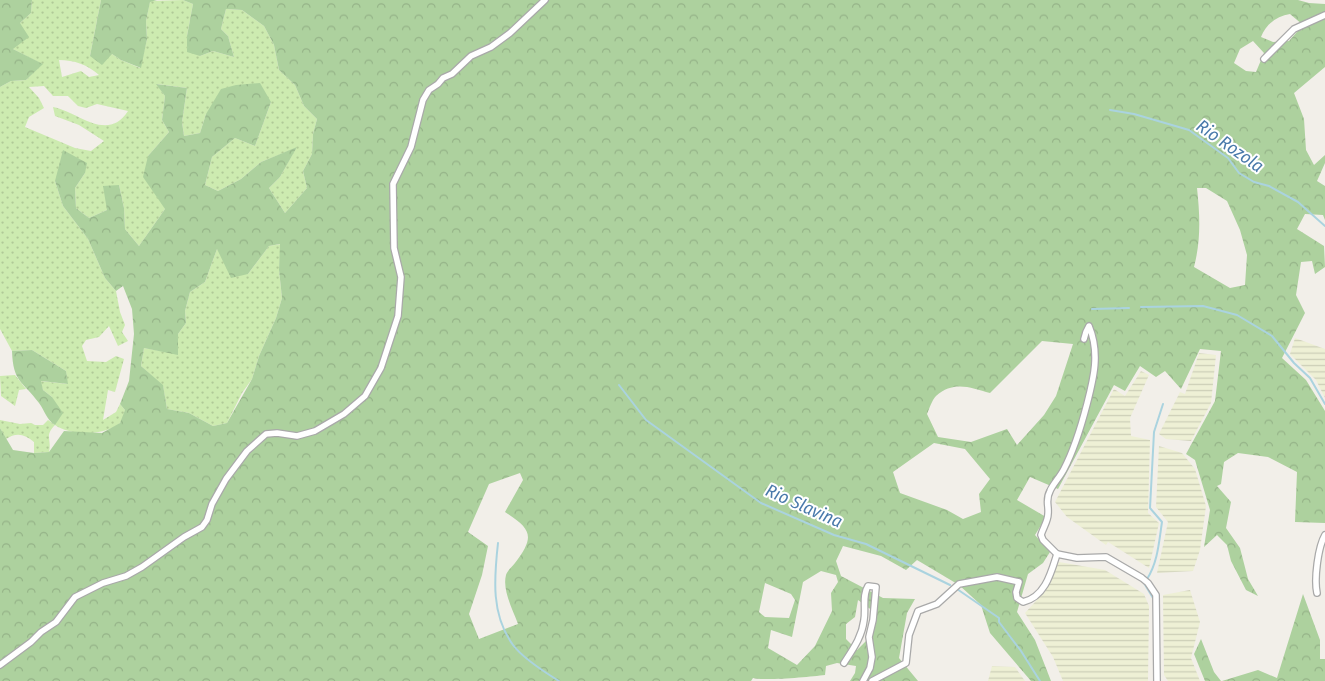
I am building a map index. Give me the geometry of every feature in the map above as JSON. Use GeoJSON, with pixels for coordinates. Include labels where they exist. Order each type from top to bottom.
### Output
{"type":"FeatureCollection","features":[{"type":"Feature","properties":{"kind":"street"},"geometry":{"type":"LineString","coordinates":[[0,665],[56,622],[74,597],[103,583],[126,576],[202,527],[226,479],[247,451],[266,434],[277,433],[297,436],[315,431],[344,414],[365,396],[381,368],[398,316],[401,277],[394,248],[393,184],[411,147],[423,100],[429,90],[443,78],[452,74],[471,56],[491,47],[510,33],[545,0]]}},
{"type":"Feature","properties":{"kind":"street"},"geometry":{"type":"LineString","coordinates":[[1264,58],[1294,29],[1325,15]]}},
{"type":"Feature","properties":{"kind":"street"},"geometry":{"type":"LineString","coordinates":[[1084,340],[1089,326],[1094,338],[1096,358],[1093,384],[1078,439],[1058,481],[1050,490],[1047,499],[1048,514],[1041,535],[1043,540],[1057,554],[1077,558],[1106,557],[1121,564],[1148,583],[1156,595],[1157,681]]}},
{"type":"Feature","properties":{"kind":"street"},"geometry":{"type":"LineString","coordinates":[[1317,593],[1315,585],[1320,550],[1325,535]]}},
{"type":"Feature","properties":{"kind":"street"},"geometry":{"type":"LineString","coordinates":[[872,681],[906,663],[909,635],[918,611],[937,604],[959,584],[997,577],[1019,582],[1016,592],[1017,598],[1023,602],[1031,600],[1043,589],[1057,554]]}},
{"type":"Feature","properties":{"kind":"street"},"geometry":{"type":"LineString","coordinates":[[844,663],[859,641],[864,622],[865,592],[868,586],[876,587],[873,620],[869,637],[872,657],[870,668],[863,681]]}},
{"type":"Feature","properties":{"kind":"green space"},"geometry":{"type":"Polygon","coordinates":[[[0,0],[32,0],[31,13],[20,23],[29,37],[13,49],[43,64],[26,80],[11,81],[0,87],[0,0]]]}},
{"type":"Feature","properties":{"kind":"green space"},"geometry":{"type":"Polygon","coordinates":[[[32,0],[101,0],[90,56],[112,54],[140,68],[147,39],[146,21],[150,1],[183,0],[193,4],[187,36],[200,56],[213,51],[234,57],[228,36],[221,29],[226,9],[242,10],[264,26],[274,45],[279,70],[295,85],[304,106],[317,119],[313,134],[312,154],[303,171],[307,188],[285,213],[269,188],[280,177],[296,148],[261,162],[241,179],[218,191],[205,185],[212,157],[235,138],[255,146],[271,102],[206,114],[200,133],[184,136],[182,122],[187,88],[157,84],[165,96],[162,120],[169,132],[148,156],[165,209],[139,246],[125,229],[124,208],[119,185],[107,210],[89,218],[76,208],[75,188],[85,173],[55,181],[63,206],[88,239],[105,278],[116,291],[120,312],[125,325],[122,332],[128,341],[118,346],[109,326],[99,337],[86,340],[82,346],[87,361],[106,362],[116,356],[124,359],[115,392],[108,390],[103,420],[116,412],[120,404],[125,410],[123,418],[119,424],[105,431],[78,433],[55,425],[52,397],[43,390],[40,381],[67,384],[66,371],[32,350],[12,351],[0,329],[0,87],[11,81],[26,80],[42,64],[13,49],[20,23],[31,13],[32,0]],[[59,60],[62,77],[81,71],[89,77],[99,75],[90,68],[80,64],[59,60]],[[44,86],[29,87],[39,98],[44,108],[29,117],[25,127],[75,148],[91,151],[104,141],[79,125],[55,116],[53,107],[92,123],[102,125],[111,125],[120,120],[128,111],[97,104],[86,108],[78,106],[68,96],[53,96],[44,86]]]}},
{"type":"Feature","properties":{"kind":"green space"},"geometry":{"type":"Polygon","coordinates":[[[101,0],[157,0],[150,2],[146,21],[147,39],[141,68],[112,54],[102,65],[90,56],[101,0]]]}},
{"type":"Feature","properties":{"kind":"green space"},"geometry":{"type":"Polygon","coordinates":[[[183,0],[1298,0],[1325,4],[1325,67],[1294,93],[1304,119],[1306,150],[1314,165],[1325,155],[1325,163],[1317,181],[1325,186],[1325,220],[1323,215],[1305,214],[1297,229],[1324,246],[1325,267],[1315,274],[1312,261],[1301,262],[1296,295],[1305,313],[1282,358],[1306,380],[1325,411],[1325,523],[1295,522],[1297,472],[1268,457],[1238,453],[1224,462],[1221,484],[1217,486],[1231,502],[1226,528],[1240,548],[1248,579],[1258,596],[1246,590],[1231,561],[1227,545],[1217,535],[1204,547],[1210,510],[1195,460],[1186,454],[1215,401],[1221,351],[1200,349],[1181,389],[1165,371],[1156,377],[1140,366],[1125,391],[1114,385],[1058,489],[1030,477],[1017,500],[1046,517],[1035,535],[1050,552],[1043,563],[1028,574],[1017,612],[1035,640],[1051,681],[1031,681],[990,633],[981,605],[959,585],[917,560],[906,570],[881,556],[843,546],[836,561],[841,576],[883,598],[915,599],[907,613],[899,658],[918,681],[850,681],[855,673],[856,666],[837,663],[826,666],[825,675],[777,679],[753,678],[751,681],[0,681],[0,428],[13,450],[34,453],[49,452],[64,431],[102,433],[120,423],[125,410],[120,404],[129,381],[134,334],[132,309],[123,286],[116,291],[105,278],[88,239],[63,206],[55,181],[63,150],[87,163],[85,173],[75,188],[76,208],[89,218],[107,210],[103,186],[119,185],[124,208],[125,229],[139,246],[165,209],[143,177],[148,156],[169,132],[162,120],[165,96],[156,84],[187,88],[182,122],[184,136],[200,133],[206,114],[221,89],[236,85],[260,83],[271,102],[255,146],[235,138],[212,157],[205,185],[218,191],[241,179],[261,162],[297,147],[280,177],[269,188],[285,213],[307,188],[303,171],[312,154],[313,134],[317,119],[304,106],[295,85],[279,70],[274,45],[264,26],[242,10],[226,9],[221,29],[228,36],[234,57],[213,51],[200,56],[187,52],[187,36],[193,4],[183,0]],[[1290,14],[1272,21],[1261,37],[1273,42],[1289,41],[1303,25],[1290,14]],[[1253,41],[1240,49],[1234,63],[1246,71],[1256,72],[1264,53],[1253,41]],[[1197,188],[1199,238],[1194,267],[1230,288],[1245,285],[1247,255],[1240,230],[1227,201],[1206,188],[1197,188]],[[280,244],[269,246],[248,274],[231,278],[217,249],[205,282],[190,292],[185,311],[186,323],[178,334],[178,355],[144,348],[141,366],[163,385],[167,409],[189,413],[213,426],[227,423],[252,379],[259,356],[276,318],[282,298],[279,270],[280,244]],[[1042,341],[990,393],[963,387],[949,388],[936,396],[927,414],[938,437],[971,442],[1007,429],[1017,445],[1044,415],[1056,396],[1073,344],[1042,341]],[[934,443],[893,472],[900,493],[947,510],[963,519],[981,512],[979,494],[990,479],[965,449],[934,443]],[[520,473],[489,484],[468,532],[488,546],[482,575],[469,614],[479,639],[518,624],[505,587],[505,581],[507,572],[526,546],[528,534],[521,523],[505,512],[523,480],[520,473]],[[821,571],[803,582],[792,637],[771,630],[768,648],[797,665],[815,646],[832,611],[831,593],[838,582],[836,575],[821,571]],[[765,583],[759,612],[765,617],[789,618],[795,600],[791,594],[765,583]],[[858,600],[855,617],[846,624],[846,639],[857,650],[872,635],[877,614],[858,600]]]}},
{"type":"Feature","properties":{"kind":"green space"},"geometry":{"type":"Polygon","coordinates":[[[281,244],[279,270],[282,298],[276,318],[259,356],[252,379],[242,393],[227,423],[213,426],[189,413],[167,409],[163,386],[141,366],[144,348],[178,354],[178,334],[186,323],[185,311],[190,292],[205,282],[217,249],[248,274],[269,246],[281,244]]]}},
{"type":"Feature","properties":{"kind":"green space"},"geometry":{"type":"Polygon","coordinates":[[[1295,338],[1325,349],[1325,398],[1316,380],[1290,354],[1295,338]]]}},
{"type":"Feature","properties":{"kind":"green space"},"geometry":{"type":"Polygon","coordinates":[[[32,350],[66,371],[68,384],[41,381],[43,390],[52,397],[63,413],[55,425],[20,381],[14,370],[12,351],[32,350]]]}},
{"type":"Feature","properties":{"kind":"green space"},"geometry":{"type":"Polygon","coordinates":[[[1199,353],[1216,355],[1211,403],[1191,441],[1166,439],[1159,434],[1180,392],[1185,394],[1199,353]]]}},
{"type":"Feature","properties":{"kind":"green space"},"geometry":{"type":"Polygon","coordinates":[[[1141,371],[1149,375],[1130,418],[1131,436],[1150,440],[1148,513],[1159,523],[1149,568],[1108,542],[1106,545],[1067,517],[1055,502],[1114,389],[1125,396],[1141,371]]]}},
{"type":"Feature","properties":{"kind":"green space"},"geometry":{"type":"Polygon","coordinates":[[[15,375],[26,389],[19,390],[15,406],[1,396],[0,376],[15,375]]]}},
{"type":"Feature","properties":{"kind":"green space"},"geometry":{"type":"Polygon","coordinates":[[[0,420],[20,424],[43,425],[48,420],[55,425],[49,435],[49,452],[34,453],[34,442],[31,439],[17,435],[6,439],[0,428],[0,420]]]}},
{"type":"Feature","properties":{"kind":"green space"},"geometry":{"type":"Polygon","coordinates":[[[1159,446],[1182,453],[1195,469],[1206,506],[1200,550],[1193,571],[1157,573],[1168,522],[1156,507],[1159,446]]]}},
{"type":"Feature","properties":{"kind":"green space"},"geometry":{"type":"Polygon","coordinates":[[[1059,562],[1105,570],[1144,594],[1149,606],[1148,681],[1063,681],[1053,657],[1025,613],[1045,591],[1059,562]]]}},
{"type":"Feature","properties":{"kind":"green space"},"geometry":{"type":"Polygon","coordinates":[[[1190,590],[1200,622],[1191,658],[1200,681],[1168,681],[1164,675],[1163,595],[1190,590]]]}},
{"type":"Feature","properties":{"kind":"green space"},"geometry":{"type":"Polygon","coordinates":[[[1303,594],[1320,640],[1320,659],[1325,659],[1325,681],[1222,681],[1258,670],[1277,678],[1303,594]]]}},
{"type":"Feature","properties":{"kind":"green space"},"geometry":{"type":"Polygon","coordinates":[[[1201,639],[1214,672],[1221,681],[1205,681],[1194,654],[1201,639]]]}},
{"type":"Feature","properties":{"kind":"green space"},"geometry":{"type":"Polygon","coordinates":[[[992,666],[1015,667],[1025,681],[988,681],[992,666]]]}},
{"type":"Feature","properties":{"kind":"waterway","name":"Rio Rozola"},"geometry":{"type":"LineString","coordinates":[[1110,110],[1134,114],[1189,130],[1228,158],[1239,173],[1254,182],[1269,186],[1298,202],[1325,226]]}},
{"type":"Feature","properties":{"kind":"waterway"},"geometry":{"type":"LineString","coordinates":[[1141,307],[1203,306],[1237,315],[1272,336],[1294,363],[1310,378],[1325,404]]}},
{"type":"Feature","properties":{"kind":"waterway"},"geometry":{"type":"LineString","coordinates":[[1092,309],[1129,308]]}},
{"type":"Feature","properties":{"kind":"waterway","name":"Rio Slavina"},"geometry":{"type":"LineString","coordinates":[[619,385],[646,420],[761,503],[834,535],[866,544],[950,585]]}},
{"type":"Feature","properties":{"kind":"waterway"},"geometry":{"type":"LineString","coordinates":[[1147,579],[1156,559],[1162,522],[1150,508],[1154,432],[1163,404]]}},
{"type":"Feature","properties":{"kind":"waterway"},"geometry":{"type":"LineString","coordinates":[[498,543],[496,596],[501,621],[506,633],[522,655],[559,681]]}},
{"type":"Feature","properties":{"kind":"waterway"},"geometry":{"type":"LineString","coordinates":[[1144,583],[1153,598]]}},
{"type":"Feature","properties":{"kind":"waterway","name":"Rio Slavina"},"geometry":{"type":"LineString","coordinates":[[957,589],[999,618],[999,622],[1021,651],[1040,681]]}}]}
